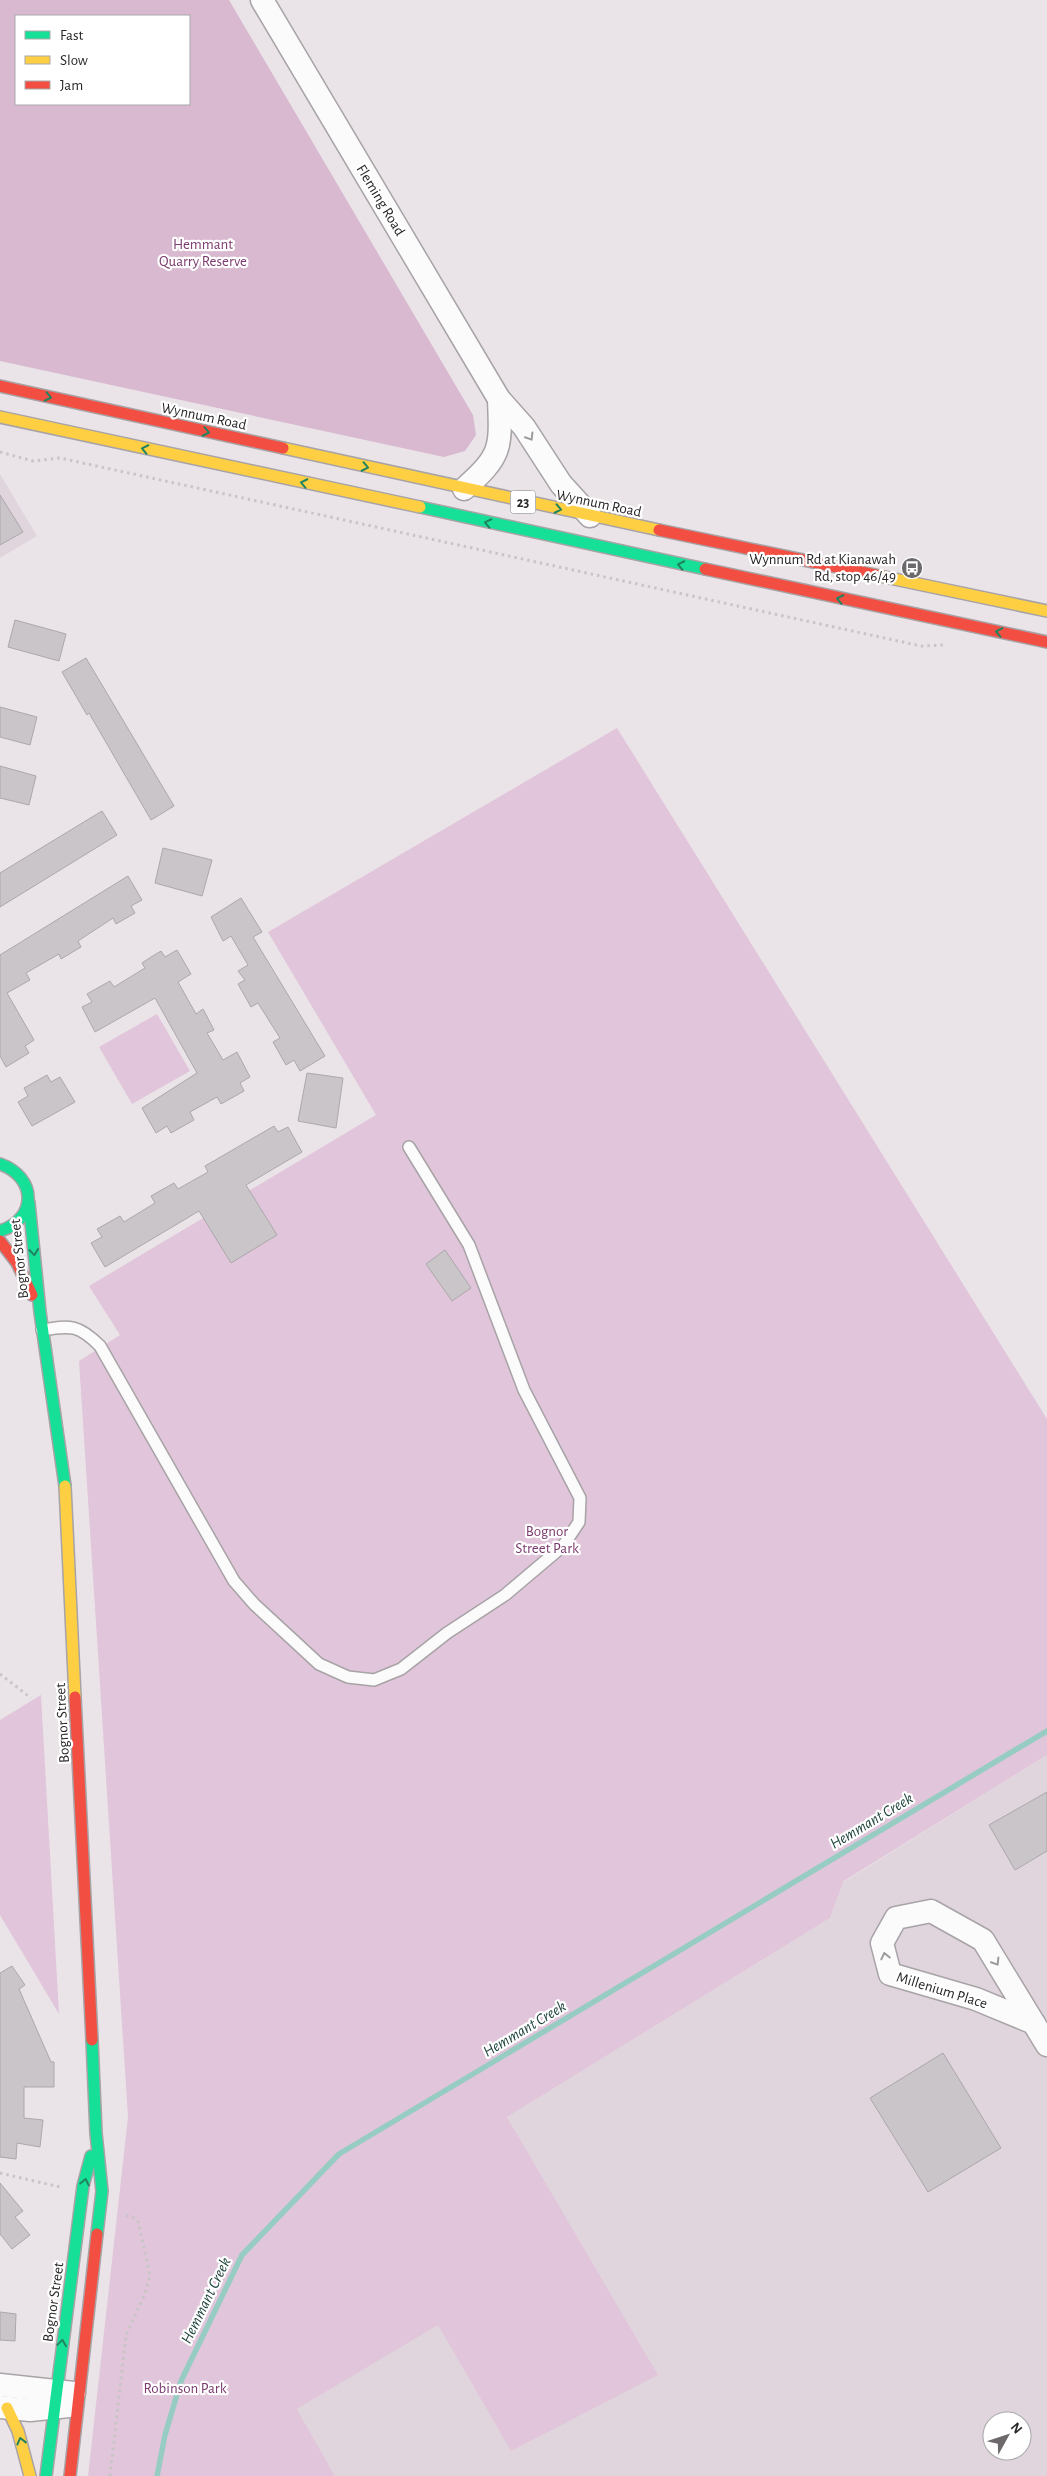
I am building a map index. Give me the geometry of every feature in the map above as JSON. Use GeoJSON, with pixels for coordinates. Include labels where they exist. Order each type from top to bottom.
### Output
{"type":"FeatureCollection","features":[{"type":"Feature","properties":{"kind":"main road","name":"Wynnum Road"},"geometry":{"type":"LineString","coordinates":[[0,386],[464,489],[1047,611]]}},
{"type":"Feature","properties":{"kind":"main road","name":"23"},"geometry":{"type":"LineString","coordinates":[[0,418],[1047,642]]}},
{"type":"Feature","properties":{"kind":"main road","name":"Bognor Street"},"geometry":{"type":"LineString","coordinates":[[0,1164],[7,1165],[18,1172],[27,1186],[42,1330],[66,1496],[96,2133],[102,2191],[70,2476]]}},
{"type":"Feature","properties":{"kind":"main road","name":"Bognor Street"},"geometry":{"type":"LineString","coordinates":[[0,1231],[12,1227],[22,1220],[29,1203]]}},
{"type":"Feature","properties":{"kind":"main road","name":"Bognor Street"},"geometry":{"type":"LineString","coordinates":[[0,1241],[17,1263],[40,1312]]}},
{"type":"Feature","properties":{"kind":"main road","name":"Bognor Street"},"geometry":{"type":"LineString","coordinates":[[46,2476],[84,2186],[96,2133]]}},
{"type":"Feature","properties":{"kind":"main road"},"geometry":{"type":"LineString","coordinates":[[3,2407],[18,2431],[30,2476]]}},
{"type":"Feature","properties":{"kind":"street","name":"Fleming Road"},"geometry":{"type":"LineString","coordinates":[[262,0],[499,399],[524,428],[561,484],[590,516]]}},
{"type":"Feature","properties":{"kind":"street","name":"Fleming Road"},"geometry":{"type":"LineString","coordinates":[[464,489],[495,457],[501,433],[499,399]]}},
{"type":"Feature","properties":{"kind":"street","name":"Millenium Place"},"geometry":{"type":"LineString","coordinates":[[1034,2023],[976,1999],[890,1974],[882,1943],[896,1918],[931,1911],[983,1940],[1034,2023],[1047,2045]]}},
{"type":"Feature","properties":{"kind":"street"},"geometry":{"type":"LineString","coordinates":[[0,2385],[55,2400],[78,2399]]}},
{"type":"Feature","properties":{"kind":"street"},"geometry":{"type":"LineString","coordinates":[[3,2407],[30,2410],[55,2400]]}},
{"type":"Feature","properties":{"kind":"lane"},"geometry":{"type":"LineString","coordinates":[[42,1330],[68,1325],[86,1332],[100,1346],[234,1582],[254,1604],[319,1664],[348,1677],[374,1680],[401,1669],[447,1633],[505,1595],[563,1546],[579,1522],[580,1498],[524,1390],[469,1244],[409,1147]]}},
{"type":"Feature","properties":{"kind":"path"},"geometry":{"type":"LineString","coordinates":[[0,452],[33,461],[60,458],[921,646],[946,644]]}},
{"type":"Feature","properties":{"kind":"path"},"geometry":{"type":"LineString","coordinates":[[0,1674],[31,1698]]}},
{"type":"Feature","properties":{"kind":"path"},"geometry":{"type":"LineString","coordinates":[[0,2174],[66,2188]]}},
{"type":"Feature","properties":{"kind":"path"},"geometry":{"type":"LineString","coordinates":[[110,2476],[126,2335],[145,2294],[150,2275],[138,2221],[131,2216],[116,2215]]}},
{"type":"Feature","properties":{"kind":"shaded area"},"geometry":{"type":"Polygon","coordinates":[[[0,474],[37,536],[0,558],[0,474]]]}},
{"type":"Feature","properties":{"kind":"shaded area"},"geometry":{"type":"Polygon","coordinates":[[[1047,1755],[1047,2476],[335,2476],[297,2409],[438,2324],[511,2450],[657,2375],[507,2117],[830,1918],[844,1882],[1047,1755]]]}},
{"type":"Feature","properties":{"kind":"green space","name":"Hemmant Quarry Reserve"},"geometry":{"type":"Polygon","coordinates":[[[0,0],[229,0],[473,415],[476,435],[465,451],[444,457],[0,361],[0,0]]]}},
{"type":"Feature","properties":{"kind":"green space","name":"Bognor Street Park"},"geometry":{"type":"Polygon","coordinates":[[[617,728],[1047,1419],[1047,1755],[844,1881],[830,1918],[507,2117],[658,2375],[511,2451],[438,2325],[297,2409],[335,2476],[88,2476],[128,2117],[79,1361],[120,1335],[89,1286],[376,1115],[268,932],[617,728]]]}},
{"type":"Feature","properties":{"kind":"green space"},"geometry":{"type":"Polygon","coordinates":[[[157,1014],[190,1071],[132,1104],[99,1047],[157,1014]]]}},
{"type":"Feature","properties":{"kind":"green space"},"geometry":{"type":"Polygon","coordinates":[[[41,1695],[59,2014],[0,1915],[0,1720],[41,1695]]]}},
{"type":"Feature","properties":{"kind":"building"},"geometry":{"type":"Polygon","coordinates":[[[0,495],[23,532],[0,545],[0,495]]]}},
{"type":"Feature","properties":{"kind":"building"},"geometry":{"type":"Polygon","coordinates":[[[15,620],[66,634],[59,661],[8,647],[15,620]]]}},
{"type":"Feature","properties":{"kind":"building"},"geometry":{"type":"Polygon","coordinates":[[[86,658],[174,806],[151,820],[89,713],[87,715],[62,672],[86,658]]]}},
{"type":"Feature","properties":{"kind":"building"},"geometry":{"type":"Polygon","coordinates":[[[0,707],[37,717],[30,745],[0,737],[0,707]]]}},
{"type":"Feature","properties":{"kind":"building"},"geometry":{"type":"Polygon","coordinates":[[[0,766],[36,776],[29,805],[0,798],[0,766]]]}},
{"type":"Feature","properties":{"kind":"building"},"geometry":{"type":"Polygon","coordinates":[[[102,811],[117,835],[0,907],[0,873],[102,811]]]}},
{"type":"Feature","properties":{"kind":"building"},"geometry":{"type":"Polygon","coordinates":[[[163,848],[212,860],[202,896],[155,883],[163,848]]]}},
{"type":"Feature","properties":{"kind":"building"},"geometry":{"type":"Polygon","coordinates":[[[128,876],[142,900],[131,906],[135,913],[116,924],[113,918],[78,941],[81,947],[61,959],[59,954],[26,973],[30,980],[7,993],[34,1040],[25,1046],[29,1053],[6,1067],[0,1056],[0,955],[128,876]]]}},
{"type":"Feature","properties":{"kind":"building"},"geometry":{"type":"Polygon","coordinates":[[[241,898],[262,932],[253,937],[325,1056],[300,1071],[294,1060],[286,1065],[273,1042],[280,1038],[258,1003],[251,1007],[238,984],[245,980],[238,971],[248,965],[231,936],[223,941],[211,917],[241,898]]]}},
{"type":"Feature","properties":{"kind":"building"},"geometry":{"type":"Polygon","coordinates":[[[177,950],[191,974],[178,982],[196,1014],[203,1009],[214,1030],[207,1033],[223,1060],[237,1052],[250,1077],[240,1083],[244,1091],[221,1104],[217,1097],[190,1112],[194,1120],[171,1133],[167,1126],[156,1133],[142,1108],[197,1073],[155,998],[95,1032],[82,1007],[92,1002],[87,994],[110,981],[114,987],[145,968],[142,963],[161,951],[165,957],[177,950]]]}},
{"type":"Feature","properties":{"kind":"building"},"geometry":{"type":"Polygon","coordinates":[[[307,1073],[343,1078],[336,1128],[298,1121],[307,1073]]]}},
{"type":"Feature","properties":{"kind":"building"},"geometry":{"type":"Polygon","coordinates":[[[47,1075],[51,1082],[60,1077],[75,1102],[32,1126],[18,1102],[28,1096],[24,1088],[47,1075]]]}},
{"type":"Feature","properties":{"kind":"building"},"geometry":{"type":"Polygon","coordinates":[[[274,1126],[278,1132],[288,1127],[302,1152],[246,1185],[277,1235],[231,1263],[199,1211],[105,1267],[91,1243],[102,1237],[97,1229],[120,1216],[124,1222],[155,1203],[151,1196],[174,1183],[178,1189],[208,1172],[205,1166],[274,1126]]]}},
{"type":"Feature","properties":{"kind":"building"},"geometry":{"type":"Polygon","coordinates":[[[445,1250],[471,1288],[452,1301],[426,1264],[445,1250]]]}},
{"type":"Feature","properties":{"kind":"building"},"geometry":{"type":"Polygon","coordinates":[[[1047,1792],[1047,1851],[1015,1870],[989,1825],[1047,1792]]]}},
{"type":"Feature","properties":{"kind":"building"},"geometry":{"type":"Polygon","coordinates":[[[12,1966],[25,1985],[19,1989],[51,2062],[54,2062],[54,2087],[24,2087],[24,2118],[43,2120],[40,2147],[17,2143],[16,2159],[0,2157],[0,1973],[12,1966]]]}},
{"type":"Feature","properties":{"kind":"building"},"geometry":{"type":"Polygon","coordinates":[[[943,2053],[1001,2148],[928,2192],[870,2098],[943,2053]]]}},
{"type":"Feature","properties":{"kind":"building"},"geometry":{"type":"Polygon","coordinates":[[[0,2183],[23,2211],[15,2217],[30,2235],[12,2249],[0,2234],[0,2183]]]}},
{"type":"Feature","properties":{"kind":"building"},"geometry":{"type":"Polygon","coordinates":[[[0,2312],[16,2314],[15,2341],[0,2340],[0,2312]]]}},
{"type":"Feature","properties":{"kind":"waterway","name":"Hemmant Creek"},"geometry":{"type":"LineString","coordinates":[[157,2476],[165,2435],[181,2381],[242,2255],[339,2154],[1047,1731]]}},
{"type":"Feature","properties":{"kind":"traffic: fast"},"geometry":{"type":"LineString","coordinates":[[420,507],[705,569]]}},
{"type":"Feature","properties":{"kind":"traffic: fast"},"geometry":{"type":"LineString","coordinates":[[0,1164],[12,1170],[21,1178],[28,1198],[26,1208],[21,1217],[12,1225],[0,1231]]}},
{"type":"Feature","properties":{"kind":"traffic: fast"},"geometry":{"type":"LineString","coordinates":[[29,1203],[40,1312],[65,1486]]}},
{"type":"Feature","properties":{"kind":"traffic: fast"},"geometry":{"type":"LineString","coordinates":[[92,2040],[96,2133],[102,2191],[97,2234]]}},
{"type":"Feature","properties":{"kind":"traffic: fast"},"geometry":{"type":"LineString","coordinates":[[46,2476],[83,2186],[91,2156]]}},
{"type":"Feature","properties":{"kind":"traffic: slow"},"geometry":{"type":"LineString","coordinates":[[0,417],[420,507]]}},
{"type":"Feature","properties":{"kind":"traffic: slow"},"geometry":{"type":"LineString","coordinates":[[283,448],[659,530]]}},
{"type":"Feature","properties":{"kind":"traffic: slow"},"geometry":{"type":"LineString","coordinates":[[880,576],[1047,611]]}},
{"type":"Feature","properties":{"kind":"traffic: slow"},"geometry":{"type":"LineString","coordinates":[[65,1486],[75,1697]]}},
{"type":"Feature","properties":{"kind":"traffic: slow"},"geometry":{"type":"LineString","coordinates":[[7,2408],[18,2431],[30,2476]]}},
{"type":"Feature","properties":{"kind":"traffic: jam"},"geometry":{"type":"LineString","coordinates":[[0,386],[283,448]]}},
{"type":"Feature","properties":{"kind":"traffic: jam"},"geometry":{"type":"LineString","coordinates":[[659,530],[880,576]]}},
{"type":"Feature","properties":{"kind":"traffic: jam"},"geometry":{"type":"LineString","coordinates":[[705,569],[1047,642]]}},
{"type":"Feature","properties":{"kind":"traffic: jam"},"geometry":{"type":"LineString","coordinates":[[0,1241],[17,1263],[32,1295]]}},
{"type":"Feature","properties":{"kind":"traffic: jam"},"geometry":{"type":"LineString","coordinates":[[75,1697],[92,2040]]}},
{"type":"Feature","properties":{"kind":"traffic: jam"},"geometry":{"type":"LineString","coordinates":[[70,2476],[97,2234]]}},
{"type":"Feature","properties":{"kind":"place","name":"Wynnum Rd at Kianawah Rd, stop 46/49"},"geometry":{"type":"Point","coordinates":[912,568]}},
{"type":"Feature","properties":{"kind":"park label","name":"Robinson Park"},"geometry":{"type":"Point","coordinates":[185,2388]}}]}
